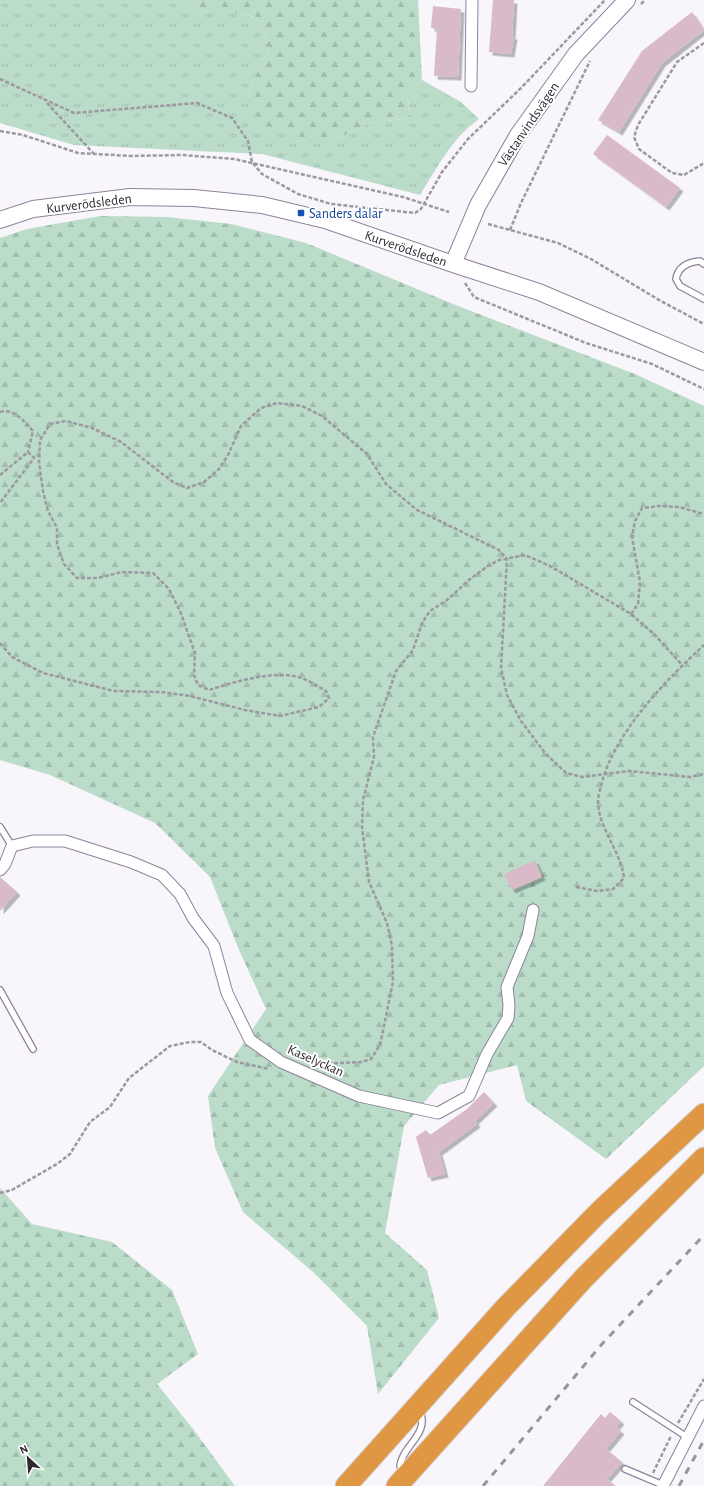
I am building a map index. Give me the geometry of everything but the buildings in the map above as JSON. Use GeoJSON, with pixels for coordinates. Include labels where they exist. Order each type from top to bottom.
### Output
{"type":"FeatureCollection","features":[{"type":"Feature","properties":{"kind":"highway"},"geometry":{"type":"LineString","coordinates":[[346,1486],[416,1406],[522,1290],[599,1212],[704,1114]]}},
{"type":"Feature","properties":{"kind":"highway"},"geometry":{"type":"LineString","coordinates":[[403,1480],[583,1279],[704,1158]]}},
{"type":"Feature","properties":{"kind":"main road","name":"Västanvindsvägen"},"geometry":{"type":"LineString","coordinates":[[453,264],[478,205],[518,134],[576,54],[633,3]]}},
{"type":"Feature","properties":{"kind":"main road","name":"Kurverödsleden"},"geometry":{"type":"LineString","coordinates":[[0,220],[33,210],[130,197],[194,198],[262,205],[325,220],[539,292],[704,362]]}},
{"type":"Feature","properties":{"kind":"street"},"geometry":{"type":"LineString","coordinates":[[471,86],[472,0]]}},
{"type":"Feature","properties":{"kind":"street","name":"Kaselyckan"},"geometry":{"type":"LineString","coordinates":[[12,846],[33,841],[65,841],[131,862],[162,875],[180,894],[193,918],[214,946],[227,993],[250,1040],[281,1062],[359,1096],[438,1112],[469,1096],[487,1054],[508,1018],[510,1005],[508,987],[528,936],[533,910]]}},
{"type":"Feature","properties":{"kind":"street"},"geometry":{"type":"LineString","coordinates":[[0,870],[5,864],[12,846]]}},
{"type":"Feature","properties":{"kind":"street"},"geometry":{"type":"LineString","coordinates":[[663,1486],[704,1406]]}},
{"type":"Feature","properties":{"kind":"lane"},"geometry":{"type":"LineString","coordinates":[[704,264],[700,262],[687,264],[681,268],[676,279],[680,286],[704,299]]}},
{"type":"Feature","properties":{"kind":"lane"},"geometry":{"type":"LineString","coordinates":[[0,827],[12,846]]}},
{"type":"Feature","properties":{"kind":"lane"},"geometry":{"type":"LineString","coordinates":[[0,990],[33,1050]]}},
{"type":"Feature","properties":{"kind":"lane"},"geometry":{"type":"LineString","coordinates":[[633,1402],[687,1437]]}},
{"type":"Feature","properties":{"kind":"lane"},"geometry":{"type":"LineString","coordinates":[[403,1480],[400,1466],[401,1460],[415,1442],[421,1429],[421,1413],[416,1406]]}},
{"type":"Feature","properties":{"kind":"lane"},"geometry":{"type":"LineString","coordinates":[[625,1469],[663,1486]]}},
{"type":"Feature","properties":{"kind":"path"},"geometry":{"type":"LineString","coordinates":[[0,80],[74,113],[197,103],[232,118],[248,141],[252,162],[262,174],[298,194],[331,204],[415,213],[421,209],[423,203],[442,172],[468,139],[521,88],[605,0]]}},
{"type":"Feature","properties":{"kind":"path"},"geometry":{"type":"LineString","coordinates":[[633,3],[645,0]]}},
{"type":"Feature","properties":{"kind":"path"},"geometry":{"type":"LineString","coordinates":[[704,44],[697,47],[677,62],[638,125],[634,137],[639,149],[672,174],[684,175],[704,164]]}},
{"type":"Feature","properties":{"kind":"path"},"geometry":{"type":"LineString","coordinates":[[510,230],[521,203],[594,54]]}},
{"type":"Feature","properties":{"kind":"path"},"geometry":{"type":"LineString","coordinates":[[45,101],[95,155]]}},
{"type":"Feature","properties":{"kind":"path"},"geometry":{"type":"LineString","coordinates":[[0,131],[23,135],[78,153],[95,155],[214,156],[252,162],[423,203],[450,212]]}},
{"type":"Feature","properties":{"kind":"path"},"geometry":{"type":"LineString","coordinates":[[296,199],[298,194]]}},
{"type":"Feature","properties":{"kind":"path"},"geometry":{"type":"LineString","coordinates":[[488,224],[558,243],[591,259],[659,300],[704,324]]}},
{"type":"Feature","properties":{"kind":"path"},"geometry":{"type":"LineString","coordinates":[[453,264],[474,297],[586,343],[652,364],[704,389]]}},
{"type":"Feature","properties":{"kind":"path"},"geometry":{"type":"LineString","coordinates":[[0,643],[12,657],[43,673],[114,691],[161,692],[190,696],[246,710],[280,716],[319,708],[329,698],[326,691],[303,678],[278,675],[233,683],[209,690],[198,685],[194,675],[195,653],[180,611],[169,589],[152,573],[122,572],[98,578],[77,578],[64,564],[57,544],[57,528],[48,511],[43,491],[39,462],[40,440],[50,424],[66,420],[92,428],[121,442],[173,482],[187,488],[204,482],[219,469],[228,455],[241,426],[261,408],[277,403],[302,406],[322,416],[367,454],[386,484],[417,510],[499,550],[507,559],[501,668],[507,695],[522,721],[545,753],[566,773],[582,777],[629,770],[690,777],[704,774]]}},
{"type":"Feature","properties":{"kind":"path"},"geometry":{"type":"LineString","coordinates":[[0,412],[3,411],[17,415],[33,431],[28,452],[0,475]]}},
{"type":"Feature","properties":{"kind":"path"},"geometry":{"type":"LineString","coordinates":[[0,503],[34,458],[28,452]]}},
{"type":"Feature","properties":{"kind":"path"},"geometry":{"type":"LineString","coordinates":[[631,614],[638,604],[640,582],[632,537],[635,521],[642,508],[660,506],[679,507],[704,514]]}},
{"type":"Feature","properties":{"kind":"path"},"geometry":{"type":"LineString","coordinates":[[0,1193],[12,1190],[57,1164],[70,1154],[90,1122],[110,1107],[129,1078],[170,1046],[190,1042],[201,1042],[212,1050],[237,1062],[265,1068],[284,1070],[310,1064],[361,1062],[371,1059],[380,1045],[393,982],[392,946],[388,929],[369,882],[362,827],[363,800],[374,757],[374,737],[396,672],[413,650],[422,623],[430,611],[447,600],[470,579],[488,566],[507,559],[525,555],[550,566],[631,614],[655,635],[682,665]]}},
{"type":"Feature","properties":{"kind":"path"},"geometry":{"type":"LineString","coordinates":[[576,887],[596,891],[613,889],[624,878],[622,866],[602,819],[598,801],[604,774],[612,756],[627,732],[657,693],[682,665],[704,645]]}},
{"type":"Feature","properties":{"kind":"green space"},"geometry":{"type":"Polygon","coordinates":[[[0,0],[184,0],[206,12],[230,12],[255,17],[265,34],[268,51],[257,72],[249,95],[339,138],[370,123],[411,118],[407,95],[422,80],[461,102],[479,119],[453,144],[420,195],[262,154],[74,145],[0,123],[0,0]]]}},
{"type":"Feature","properties":{"kind":"green space"},"geometry":{"type":"Polygon","coordinates":[[[184,0],[418,0],[422,80],[407,95],[411,118],[370,123],[339,138],[301,141],[259,122],[249,95],[257,72],[268,51],[265,34],[255,17],[230,12],[206,12],[184,0]]]}},
{"type":"Feature","properties":{"kind":"green space"},"geometry":{"type":"Polygon","coordinates":[[[100,216],[166,217],[231,224],[306,243],[458,306],[635,374],[704,406],[704,1066],[606,1159],[526,1101],[517,1065],[439,1085],[404,1126],[385,1233],[427,1270],[439,1318],[378,1394],[367,1326],[313,1272],[243,1212],[215,1148],[208,1096],[266,1009],[239,950],[210,877],[155,823],[50,775],[0,760],[0,238],[27,229],[100,216]]]}},
{"type":"Feature","properties":{"kind":"green space"},"geometry":{"type":"Polygon","coordinates":[[[0,1188],[32,1224],[112,1242],[172,1290],[198,1354],[157,1384],[193,1429],[235,1486],[0,1486],[0,1188]]]}},
{"type":"Feature","properties":{"kind":"railway"},"geometry":{"type":"LineString","coordinates":[[483,1486],[602,1344],[704,1235]]}},
{"type":"Feature","properties":{"kind":"railway"},"geometry":{"type":"LineString","coordinates":[[679,1486],[704,1440]]}},
{"type":"Feature","properties":{"kind":"place","name":"Sanders dalar"},"geometry":{"type":"Point","coordinates":[301,213]}}]}
